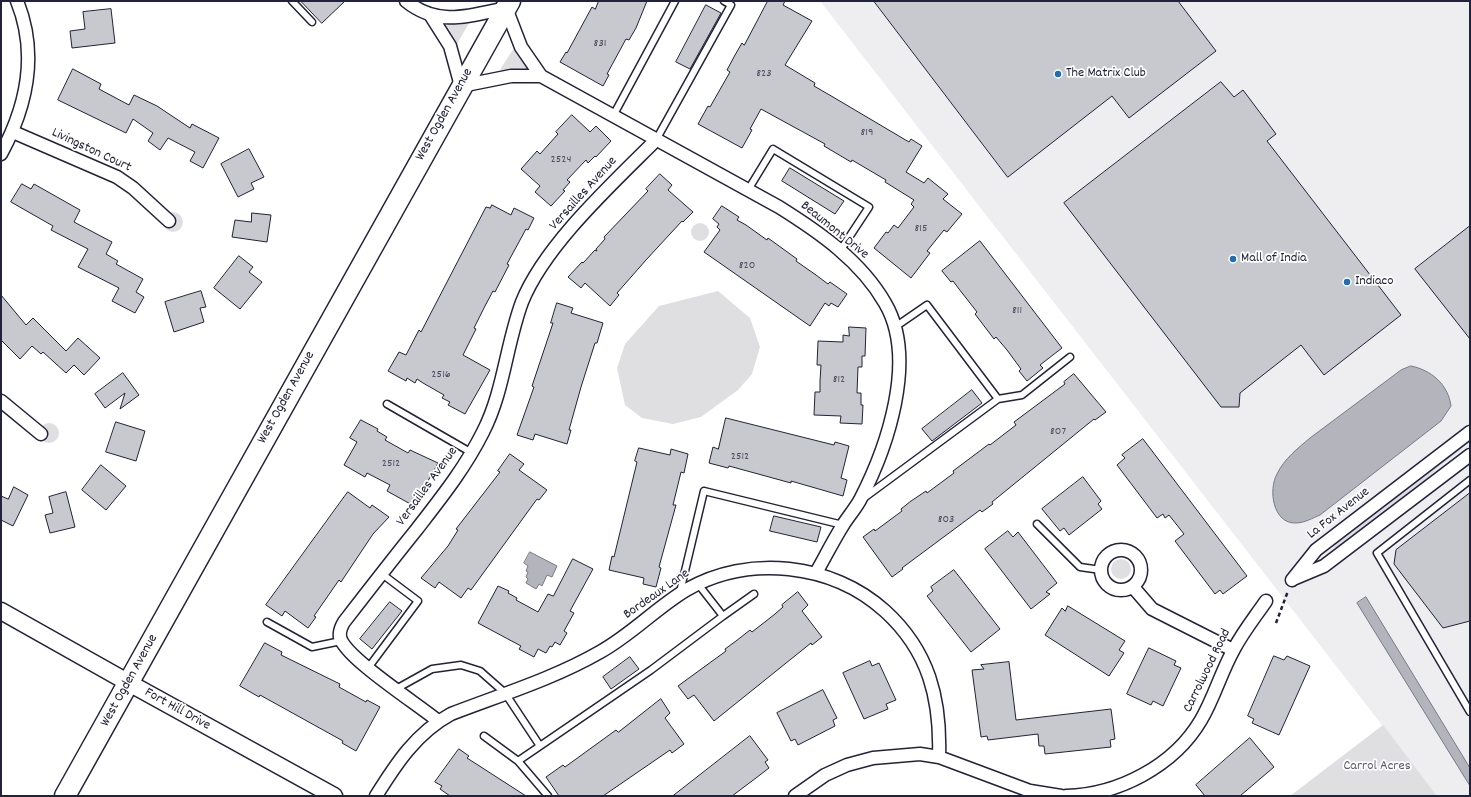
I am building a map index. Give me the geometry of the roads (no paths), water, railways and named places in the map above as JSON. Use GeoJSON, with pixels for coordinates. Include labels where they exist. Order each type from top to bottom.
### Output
{"type":"FeatureCollection","features":[{"type":"Feature","properties":{"kind":"main road","name":"West Ogden Avenue"},"geometry":{"type":"LineString","coordinates":[[65,796],[129,684],[461,86],[508,5]]}},
{"type":"Feature","properties":{"kind":"street"},"geometry":{"type":"LineString","coordinates":[[1,154],[13,132],[22,106],[28,81],[25,32],[17,1]]}},
{"type":"Feature","properties":{"kind":"street"},"geometry":{"type":"LineString","coordinates":[[406,1],[431,16],[450,46],[461,86]]}},
{"type":"Feature","properties":{"kind":"street"},"geometry":{"type":"LineString","coordinates":[[431,16],[458,18],[508,5]]}},
{"type":"Feature","properties":{"kind":"street","name":"Beaumont Drive"},"geometry":{"type":"LineString","coordinates":[[508,5],[521,47],[541,76],[748,190],[808,226],[840,251],[873,285],[886,305],[895,327],[899,355],[898,389],[890,421],[879,458],[859,501],[843,525],[816,573]]}},
{"type":"Feature","properties":{"kind":"street","name":"Beaumont Drive"},"geometry":{"type":"LineString","coordinates":[[461,86],[511,76],[541,76]]}},
{"type":"Feature","properties":{"kind":"street","name":"Livingston Court"},"geometry":{"type":"LineString","coordinates":[[13,132],[117,177],[133,188],[169,221]]}},
{"type":"Feature","properties":{"kind":"street","name":"Versailles Avenue"},"geometry":{"type":"LineString","coordinates":[[341,641],[340,630],[344,622],[454,481],[484,432],[496,402],[518,316],[531,284],[549,257],[582,216],[656,140]]}},
{"type":"Feature","properties":{"kind":"street"},"geometry":{"type":"LineString","coordinates":[[1,402],[41,434]]}},
{"type":"Feature","properties":{"kind":"street","name":"La Fox Avenue"},"geometry":{"type":"LineString","coordinates":[[1470,432],[1316,550],[1292,580],[1324,566],[1470,455]]}},
{"type":"Feature","properties":{"kind":"street"},"geometry":{"type":"LineString","coordinates":[[1125,549],[1131,551],[1137,556],[1142,568],[1141,575],[1133,587],[1121,590],[1109,586],[1102,576],[1101,570],[1106,556],[1111,552],[1125,549]]}},
{"type":"Feature","properties":{"kind":"street","name":"Bordeaux Lane"},"geometry":{"type":"LineString","coordinates":[[376,796],[396,764],[414,742],[438,721],[450,714],[552,675],[601,652],[680,594],[698,584],[720,575],[747,570],[772,568],[816,573],[843,583],[876,603],[897,622],[910,639],[928,671],[936,698],[940,737],[939,757]]}},
{"type":"Feature","properties":{"kind":"street"},"geometry":{"type":"LineString","coordinates":[[1133,587],[1152,609],[1233,650]]}},
{"type":"Feature","properties":{"kind":"street","name":"Carrolwood Road"},"geometry":{"type":"LineString","coordinates":[[1066,796],[1098,793],[1117,787],[1156,767],[1171,755],[1186,740],[1200,721],[1233,650],[1266,601]]}},
{"type":"Feature","properties":{"kind":"street","name":"Fort Hill Drive"},"geometry":{"type":"LineString","coordinates":[[1,610],[129,684],[334,796]]}},
{"type":"Feature","properties":{"kind":"street"},"geometry":{"type":"LineString","coordinates":[[341,641],[348,651],[368,668],[438,721]]}},
{"type":"Feature","properties":{"kind":"street"},"geometry":{"type":"LineString","coordinates":[[795,796],[825,775],[847,765],[873,758],[920,754],[939,757],[1029,793],[1061,796]]}},
{"type":"Feature","properties":{"kind":"lane"},"geometry":{"type":"LineString","coordinates":[[292,1],[312,22]]}},
{"type":"Feature","properties":{"kind":"lane"},"geometry":{"type":"LineString","coordinates":[[613,116],[675,1]]}},
{"type":"Feature","properties":{"kind":"lane"},"geometry":{"type":"LineString","coordinates":[[656,140],[731,5],[724,1]]}},
{"type":"Feature","properties":{"kind":"lane"},"geometry":{"type":"LineString","coordinates":[[748,190],[773,149],[869,206],[840,251]]}},
{"type":"Feature","properties":{"kind":"lane"},"geometry":{"type":"LineString","coordinates":[[895,327],[927,305],[998,399]]}},
{"type":"Feature","properties":{"kind":"lane"},"geometry":{"type":"LineString","coordinates":[[859,501],[998,399],[1022,395],[1070,357]]}},
{"type":"Feature","properties":{"kind":"lane"},"geometry":{"type":"LineString","coordinates":[[387,404],[472,453]]}},
{"type":"Feature","properties":{"kind":"lane"},"geometry":{"type":"LineString","coordinates":[[1470,480],[1377,553],[1470,712]]}},
{"type":"Feature","properties":{"kind":"lane"},"geometry":{"type":"LineString","coordinates":[[680,594],[704,491],[843,525]]}},
{"type":"Feature","properties":{"kind":"lane"},"geometry":{"type":"LineString","coordinates":[[1037,524],[1080,566],[1101,570]]}},
{"type":"Feature","properties":{"kind":"lane"},"geometry":{"type":"LineString","coordinates":[[368,668],[418,601],[382,574]]}},
{"type":"Feature","properties":{"kind":"lane"},"geometry":{"type":"LineString","coordinates":[[698,584],[723,616]]}},
{"type":"Feature","properties":{"kind":"lane"},"geometry":{"type":"LineString","coordinates":[[518,761],[651,670],[754,594]]}},
{"type":"Feature","properties":{"kind":"lane"},"geometry":{"type":"LineString","coordinates":[[267,622],[312,647],[341,641]]}},
{"type":"Feature","properties":{"kind":"lane"},"geometry":{"type":"LineString","coordinates":[[396,689],[432,669],[461,665],[480,671],[505,693],[540,746]]}},
{"type":"Feature","properties":{"kind":"lane"},"geometry":{"type":"LineString","coordinates":[[484,736],[518,761],[548,796]]}},
{"type":"Feature","properties":{"kind":"place","name":"The Matrix Club"},"geometry":{"type":"Point","coordinates":[1058,74]}},
{"type":"Feature","properties":{"kind":"place","name":"Mall of India"},"geometry":{"type":"Point","coordinates":[1233,259]}},
{"type":"Feature","properties":{"kind":"place","name":"Indiaco"},"geometry":{"type":"Point","coordinates":[1347,282]}},
{"type":"Feature","properties":{"kind":"park label","name":"Carrol Acres"},"geometry":{"type":"Point","coordinates":[1377,767]}}]}
